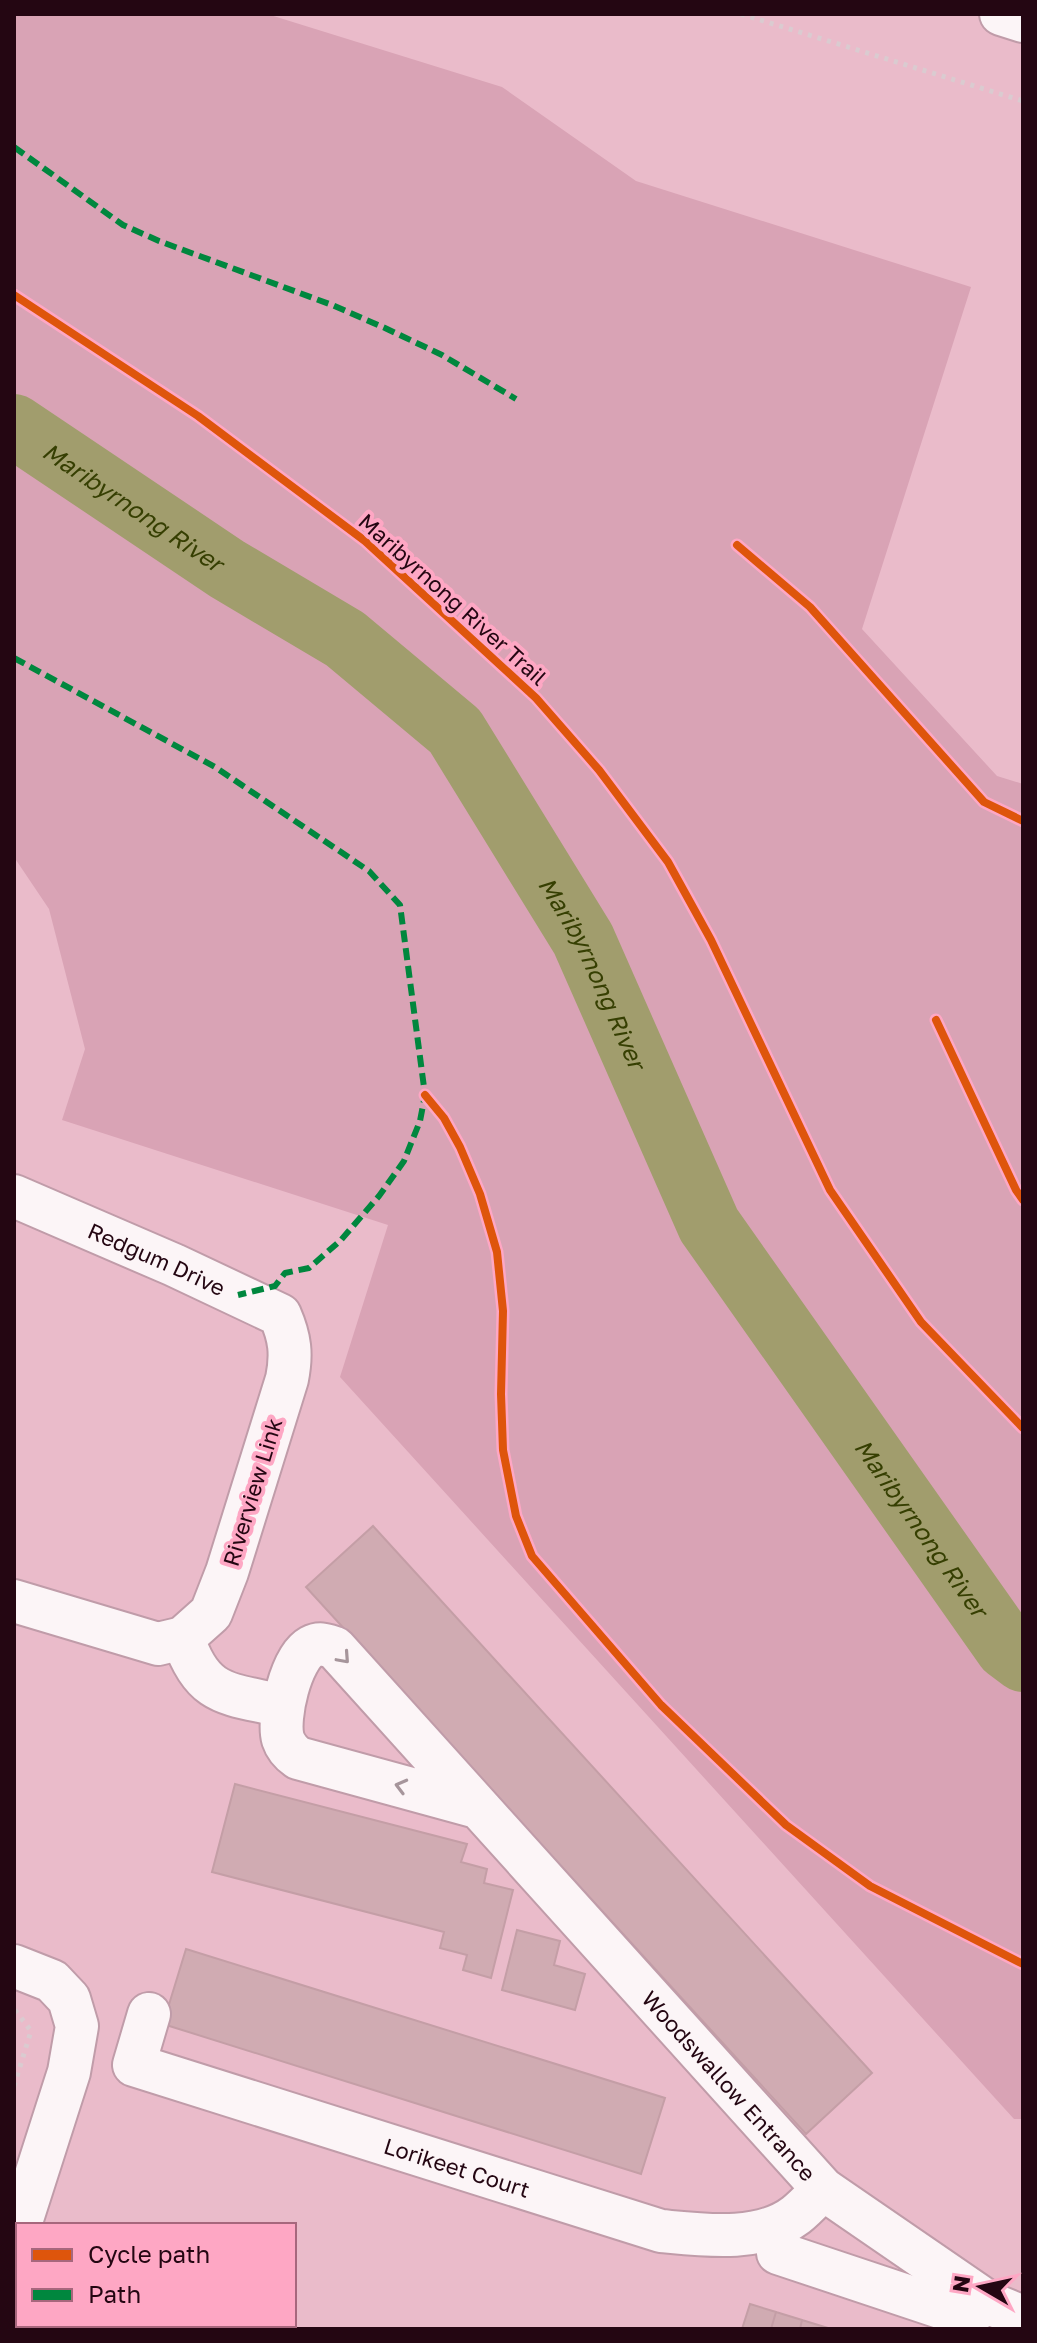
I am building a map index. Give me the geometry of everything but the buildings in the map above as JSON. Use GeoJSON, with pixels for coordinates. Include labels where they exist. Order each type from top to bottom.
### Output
{"type":"FeatureCollection","features":[{"type":"Feature","properties":{"kind":"street"},"geometry":{"type":"LineString","coordinates":[[1001,14],[1023,21]]}},
{"type":"Feature","properties":{"kind":"street","name":"Redgum Drive"},"geometry":{"type":"LineString","coordinates":[[14,1196],[280,1315],[288,1333]]}},
{"type":"Feature","properties":{"kind":"street","name":"Riverview Link"},"geometry":{"type":"LineString","coordinates":[[183,1638],[211,1613],[227,1572],[287,1379],[292,1355],[288,1333]]}},
{"type":"Feature","properties":{"kind":"street"},"geometry":{"type":"LineString","coordinates":[[14,1601],[158,1644],[183,1638],[192,1665],[206,1682],[227,1693],[283,1706]]}},
{"type":"Feature","properties":{"kind":"street","name":"Woodswallow Entrance"},"geometry":{"type":"LineString","coordinates":[[477,1807],[298,1758],[289,1751],[283,1739],[283,1706],[298,1663],[309,1647],[321,1643],[335,1648],[823,2189],[1006,2310]]}},
{"type":"Feature","properties":{"kind":"street"},"geometry":{"type":"LineString","coordinates":[[14,1966],[52,1981],[69,1999],[77,2026],[69,2072],[21,2223]]}},
{"type":"Feature","properties":{"kind":"street","name":"Lorikeet Court"},"geometry":{"type":"LineString","coordinates":[[149,2014],[134,2065],[661,2231],[704,2235],[753,2234],[793,2217],[823,2189]]}},
{"type":"Feature","properties":{"kind":"street"},"geometry":{"type":"LineString","coordinates":[[778,2253],[964,2315],[1006,2310]]}},
{"type":"Feature","properties":{"kind":"path"},"geometry":{"type":"LineString","coordinates":[[741,14],[1023,101]]}},
{"type":"Feature","properties":{"kind":"shaded area"},"geometry":{"type":"Polygon","coordinates":[[[14,14],[267,14],[502,87],[636,181],[971,287],[862,629],[997,776],[1023,784],[1023,2119],[1014,2119],[340,1377],[388,1225],[62,1120],[85,1049],[49,909],[14,857],[14,14]]]}},
{"type":"Feature","properties":{"kind":"waterway","name":"Maribyrnong River"},"geometry":{"type":"LineString","coordinates":[[14,426],[227,569],[345,639],[455,731],[583,939],[709,1225],[1007,1648],[1023,1660]]}},
{"type":"Feature","properties":{"kind":"marked path"},"geometry":{"type":"LineString","coordinates":[[14,147],[123,225],[385,328],[442,355],[516,399]]}},
{"type":"Feature","properties":{"kind":"marked path"},"geometry":{"type":"LineString","coordinates":[[14,658],[215,767],[369,871],[400,905],[425,1095],[420,1121],[404,1161],[341,1240],[309,1268],[285,1273],[275,1286],[238,1295]]}},
{"type":"Feature","properties":{"kind":"cycle path","name":"Maribyrnong River Trail"},"geometry":{"type":"LineString","coordinates":[[14,295],[198,416],[365,541],[536,698],[599,770],[668,862],[711,940],[830,1190],[921,1322],[1023,1428]]}},
{"type":"Feature","properties":{"kind":"cycle path"},"geometry":{"type":"LineString","coordinates":[[737,545],[810,607],[984,802],[1023,821]]}},
{"type":"Feature","properties":{"kind":"cycle path"},"geometry":{"type":"LineString","coordinates":[[936,1020],[1023,1200]]}},
{"type":"Feature","properties":{"kind":"cycle path"},"geometry":{"type":"LineString","coordinates":[[425,1095],[444,1118],[460,1147],[480,1194],[497,1252],[503,1311],[503,1450],[516,1516],[532,1556],[661,1705],[786,1825],[870,1886],[1023,1964]]}}]}
